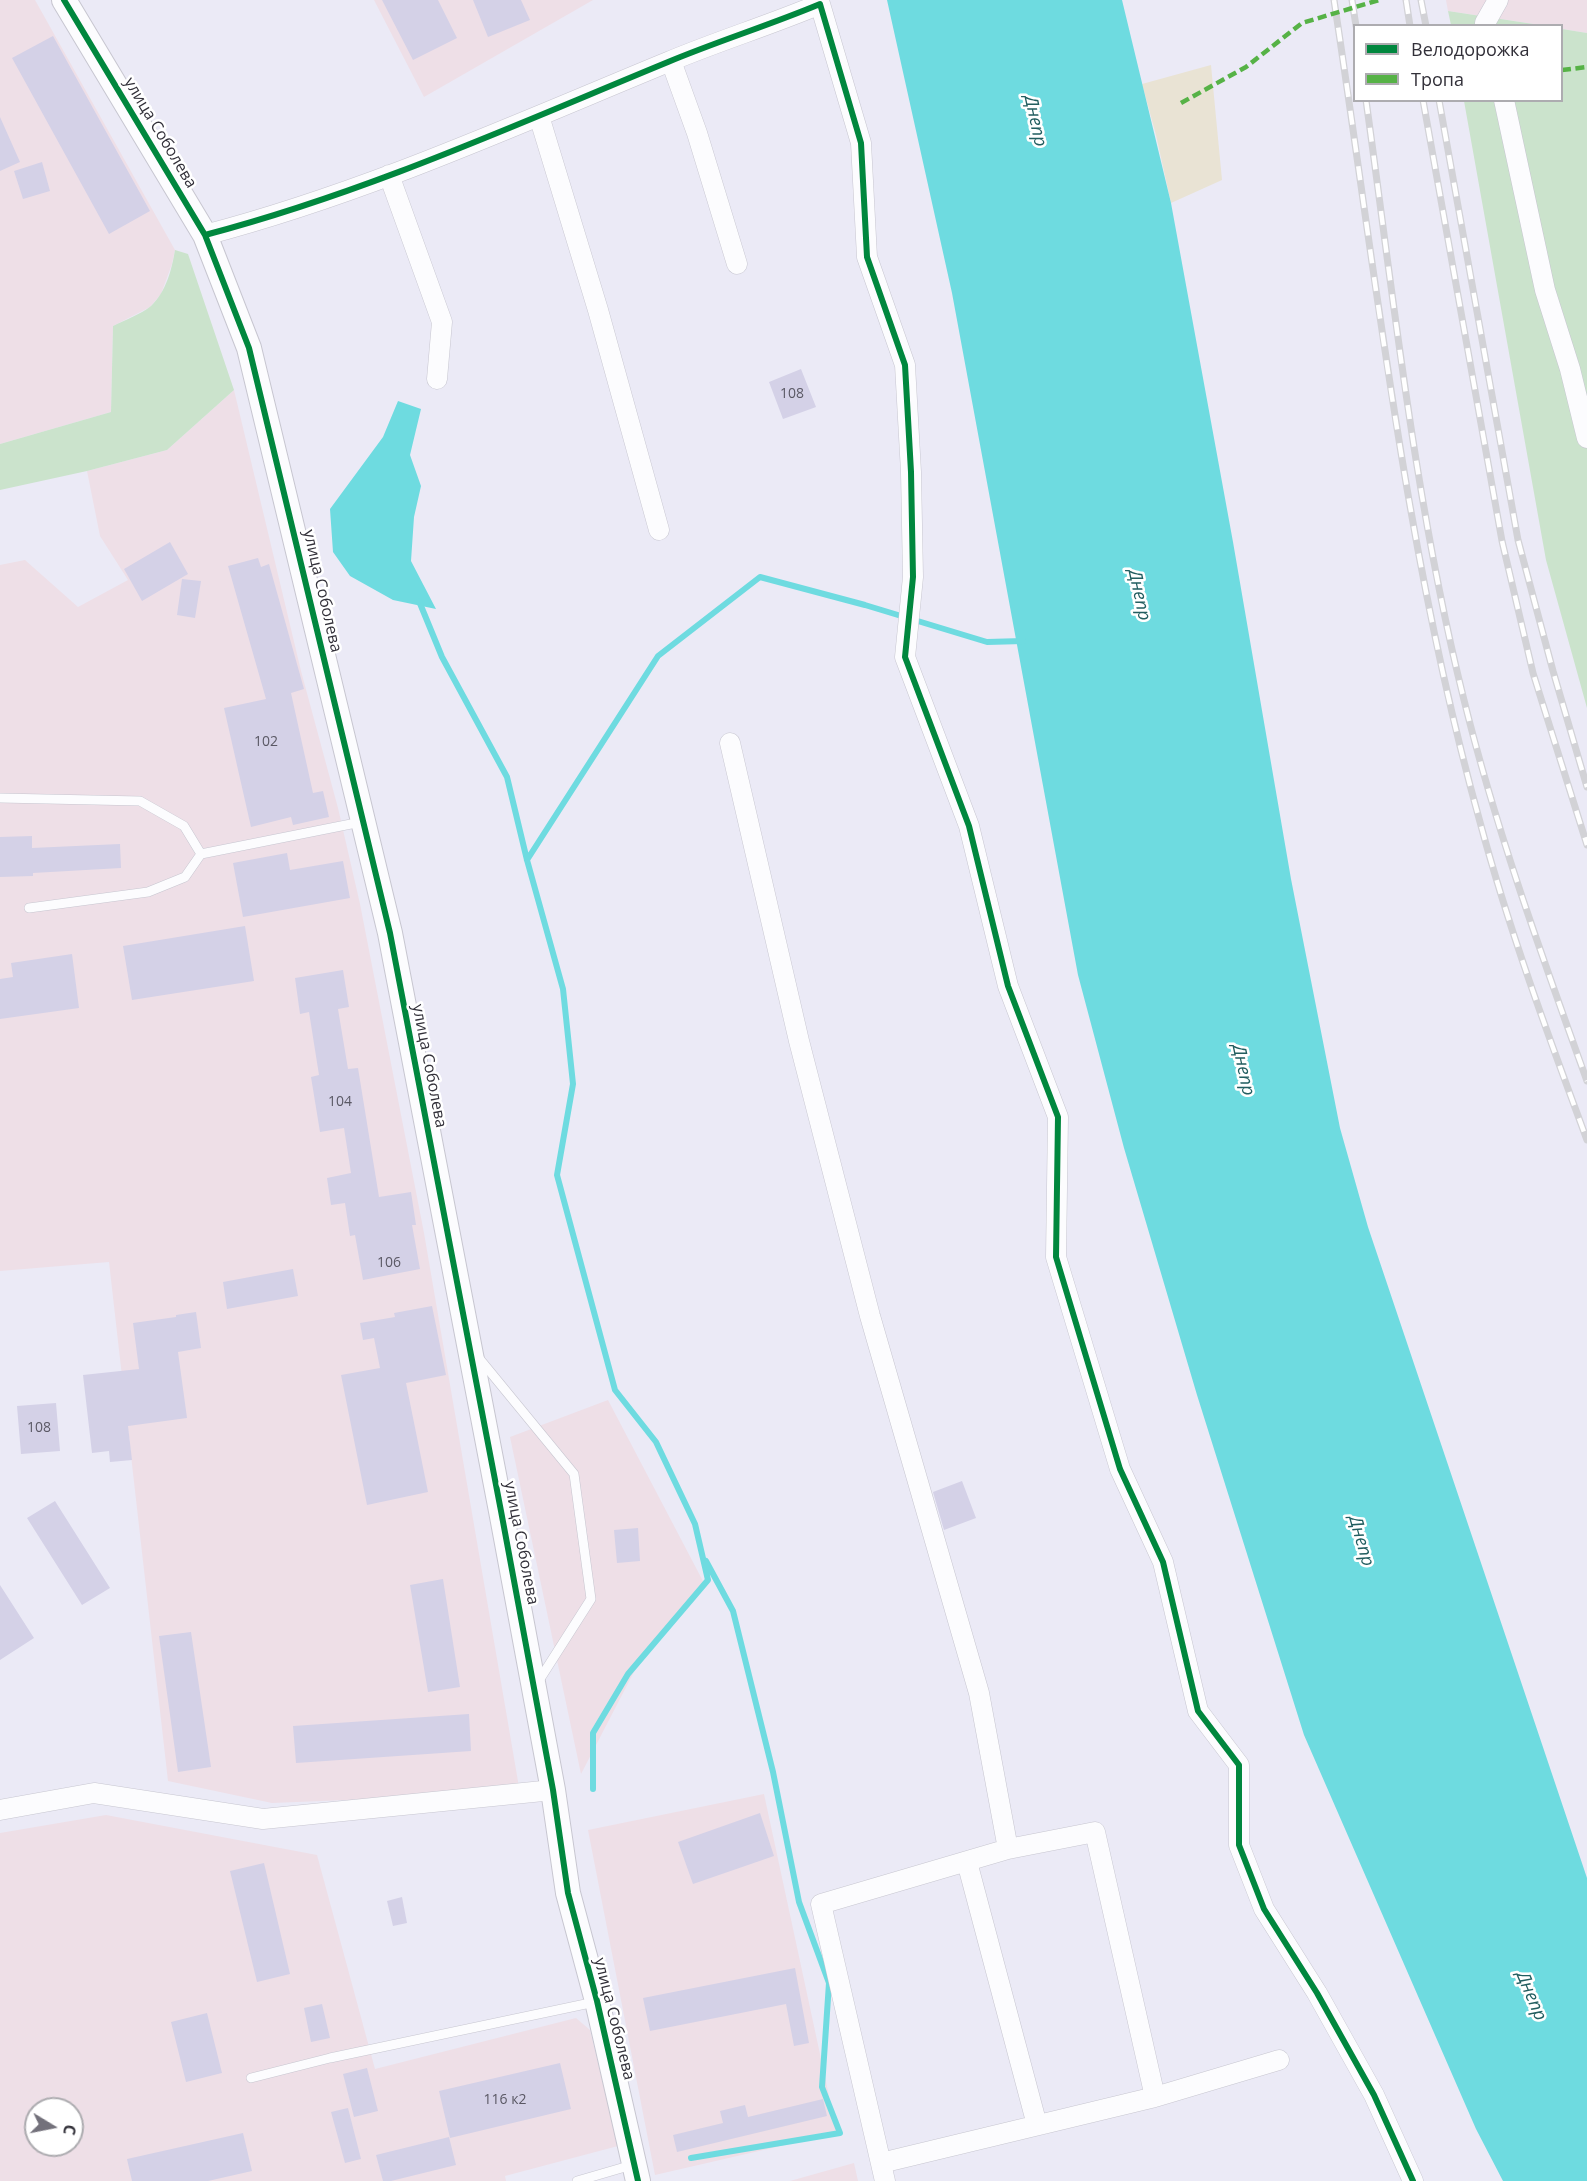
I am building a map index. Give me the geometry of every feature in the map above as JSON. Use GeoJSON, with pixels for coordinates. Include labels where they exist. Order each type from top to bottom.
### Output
{"type":"FeatureCollection","features":[{"type":"Feature","properties":{"kind":"street","name":"улица Соболева"},"geometry":{"type":"LineString","coordinates":[[64,0],[205,235],[249,348],[390,933],[553,1790],[568,1893],[597,2001],[636,2173]]}},
{"type":"Feature","properties":{"kind":"street"},"geometry":{"type":"LineString","coordinates":[[1486,24],[1498,0]]}},
{"type":"Feature","properties":{"kind":"street"},"geometry":{"type":"LineString","coordinates":[[205,235],[261,220],[420,165],[671,61],[820,4],[861,143],[867,257],[905,365],[911,472],[913,577],[905,657],[969,826],[1008,986],[1058,1117],[1056,1257],[1120,1469],[1163,1562],[1198,1711],[1239,1765],[1239,1845],[1264,1909],[1317,1994],[1374,2095],[1413,2181]]}},
{"type":"Feature","properties":{"kind":"street"},"geometry":{"type":"LineString","coordinates":[[671,61],[697,133],[737,264]]}},
{"type":"Feature","properties":{"kind":"street"},"geometry":{"type":"LineString","coordinates":[[1504,102],[1545,290],[1570,369],[1587,438]]}},
{"type":"Feature","properties":{"kind":"street"},"geometry":{"type":"LineString","coordinates":[[539,116],[598,310],[659,530]]}},
{"type":"Feature","properties":{"kind":"street"},"geometry":{"type":"LineString","coordinates":[[389,175],[442,322],[437,379]]}},
{"type":"Feature","properties":{"kind":"street"},"geometry":{"type":"LineString","coordinates":[[730,743],[799,1041],[870,1316],[979,1693],[1008,1849]]}},
{"type":"Feature","properties":{"kind":"street"},"geometry":{"type":"LineString","coordinates":[[0,1810],[94,1793],[263,1819],[553,1790]]}},
{"type":"Feature","properties":{"kind":"street"},"geometry":{"type":"LineString","coordinates":[[1155,2097],[1095,1832],[1008,1849],[821,1904],[883,2172],[1037,2125],[1155,2097],[1279,2060]]}},
{"type":"Feature","properties":{"kind":"street"},"geometry":{"type":"LineString","coordinates":[[966,1862],[1037,2125]]}},
{"type":"Feature","properties":{"kind":"lane"},"geometry":{"type":"LineString","coordinates":[[0,798],[140,801],[184,826],[201,854]]}},
{"type":"Feature","properties":{"kind":"lane"},"geometry":{"type":"LineString","coordinates":[[29,908],[148,892],[185,877],[201,854],[363,821]]}},
{"type":"Feature","properties":{"kind":"lane"},"geometry":{"type":"LineString","coordinates":[[469,1347],[574,1474],[591,1599],[534,1689]]}},
{"type":"Feature","properties":{"kind":"lane"},"geometry":{"type":"LineString","coordinates":[[251,2078],[330,2058],[597,2001]]}},
{"type":"Feature","properties":{"kind":"lane"},"geometry":{"type":"LineString","coordinates":[[577,2181],[636,2173]]}},
{"type":"Feature","properties":{"kind":"shaded area"},"geometry":{"type":"Polygon","coordinates":[[[0,0],[35,0],[175,250],[161,294],[150,307],[113,326],[111,412],[0,444],[0,0]]]}},
{"type":"Feature","properties":{"kind":"shaded area"},"geometry":{"type":"Polygon","coordinates":[[[374,0],[593,0],[424,97],[374,0]]]}},
{"type":"Feature","properties":{"kind":"shaded area"},"geometry":{"type":"Polygon","coordinates":[[[1446,0],[1587,0],[1587,33],[1563,29],[1563,24],[1533,24],[1448,11],[1446,0]]]}},
{"type":"Feature","properties":{"kind":"shaded area"},"geometry":{"type":"Polygon","coordinates":[[[234,390],[301,671],[338,808],[360,904],[424,1233],[520,1793],[272,1803],[168,1781],[109,1262],[0,1271],[0,565],[25,560],[78,607],[128,580],[100,536],[87,471],[167,450],[234,390]]]}},
{"type":"Feature","properties":{"kind":"shaded area"},"geometry":{"type":"Polygon","coordinates":[[[608,1400],[705,1585],[637,1666],[581,1774],[510,1437],[608,1400]]]}},
{"type":"Feature","properties":{"kind":"shaded area"},"geometry":{"type":"Polygon","coordinates":[[[764,1794],[837,2133],[655,2175],[588,1830],[764,1794]]]}},
{"type":"Feature","properties":{"kind":"shaded area"},"geometry":{"type":"Polygon","coordinates":[[[106,1815],[317,1855],[375,2069],[576,2018],[590,2030],[618,2146],[505,2176],[506,2181],[0,2181],[0,1833],[106,1815]]]}},
{"type":"Feature","properties":{"kind":"shaded area"},"geometry":{"type":"Polygon","coordinates":[[[854,2163],[858,2181],[790,2181],[854,2163]]]}},
{"type":"Feature","properties":{"kind":"green space"},"geometry":{"type":"Polygon","coordinates":[[[1448,11],[1533,24],[1451,24],[1448,11]]]}},
{"type":"Feature","properties":{"kind":"green space"},"geometry":{"type":"Polygon","coordinates":[[[1563,29],[1587,33],[1587,708],[1546,560],[1464,102],[1563,102],[1563,29]]]}},
{"type":"Feature","properties":{"kind":"green space"},"geometry":{"type":"Polygon","coordinates":[[[175,250],[188,254],[234,390],[167,450],[0,490],[0,444],[111,412],[113,326],[143,312],[161,294],[168,280],[175,250]]]}},
{"type":"Feature","properties":{"kind":"sand"},"geometry":{"type":"Polygon","coordinates":[[[1211,65],[1222,180],[1171,203],[1142,84],[1211,65]]]}},
{"type":"Feature","properties":{"kind":"water","name":"Днепр"},"geometry":{"type":"Polygon","coordinates":[[[887,0],[1122,0],[1171,203],[1291,879],[1340,1128],[1368,1227],[1587,1878],[1587,2181],[1503,2181],[1476,2129],[1304,1735],[1197,1395],[1124,1148],[1078,975],[952,293],[887,0]]]}},
{"type":"Feature","properties":{"kind":"water"},"geometry":{"type":"Polygon","coordinates":[[[398,401],[421,409],[410,455],[421,486],[414,517],[411,561],[436,609],[393,600],[350,576],[333,552],[330,509],[383,437],[398,401]]]}},
{"type":"Feature","properties":{"kind":"building"},"geometry":{"type":"Polygon","coordinates":[[[382,0],[438,0],[457,38],[413,60],[382,0]]]}},
{"type":"Feature","properties":{"kind":"building"},"geometry":{"type":"Polygon","coordinates":[[[473,0],[521,0],[530,20],[488,37],[473,0]]]}},
{"type":"Feature","properties":{"kind":"building"},"geometry":{"type":"Polygon","coordinates":[[[53,36],[150,211],[109,234],[12,58],[53,36]]]}},
{"type":"Feature","properties":{"kind":"building"},"geometry":{"type":"Polygon","coordinates":[[[0,117],[20,162],[0,171],[0,117]]]}},
{"type":"Feature","properties":{"kind":"building"},"geometry":{"type":"Polygon","coordinates":[[[42,162],[50,191],[23,199],[14,171],[42,162]]]}},
{"type":"Feature","properties":{"kind":"building"},"geometry":{"type":"Polygon","coordinates":[[[801,369],[816,407],[783,419],[769,382],[801,369]]]}},
{"type":"Feature","properties":{"kind":"building"},"geometry":{"type":"Polygon","coordinates":[[[170,542],[188,574],[142,601],[124,569],[170,542]]]}},
{"type":"Feature","properties":{"kind":"building"},"geometry":{"type":"Polygon","coordinates":[[[258,558],[261,567],[269,564],[304,689],[291,693],[313,793],[323,791],[329,817],[293,825],[291,817],[251,827],[224,708],[266,699],[228,566],[258,558]]]}},
{"type":"Feature","properties":{"kind":"building"},"geometry":{"type":"Polygon","coordinates":[[[182,579],[201,581],[195,618],[177,615],[182,579]]]}},
{"type":"Feature","properties":{"kind":"building"},"geometry":{"type":"Polygon","coordinates":[[[32,836],[32,848],[120,844],[121,868],[0,877],[0,837],[32,836]]]}},
{"type":"Feature","properties":{"kind":"building"},"geometry":{"type":"Polygon","coordinates":[[[287,853],[290,870],[343,861],[350,898],[243,917],[233,863],[287,853]]]}},
{"type":"Feature","properties":{"kind":"building"},"geometry":{"type":"Polygon","coordinates":[[[245,926],[254,981],[132,1000],[123,946],[245,926]]]}},
{"type":"Feature","properties":{"kind":"building"},"geometry":{"type":"Polygon","coordinates":[[[72,954],[79,1008],[0,1019],[0,979],[13,977],[11,963],[72,954]]]}},
{"type":"Feature","properties":{"kind":"building"},"geometry":{"type":"Polygon","coordinates":[[[343,970],[349,1007],[338,1009],[348,1069],[358,1068],[379,1197],[411,1192],[416,1225],[412,1225],[420,1269],[363,1280],[355,1235],[350,1236],[345,1203],[331,1205],[327,1178],[351,1173],[344,1128],[320,1132],[311,1077],[319,1075],[309,1012],[300,1014],[295,978],[343,970]]]}},
{"type":"Feature","properties":{"kind":"building"},"geometry":{"type":"Polygon","coordinates":[[[293,1269],[298,1296],[227,1309],[223,1282],[293,1269]]]}},
{"type":"Feature","properties":{"kind":"building"},"geometry":{"type":"Polygon","coordinates":[[[432,1306],[446,1375],[406,1383],[428,1492],[367,1505],[341,1375],[380,1368],[374,1338],[363,1340],[360,1323],[395,1317],[394,1313],[432,1306]]]}},
{"type":"Feature","properties":{"kind":"building"},"geometry":{"type":"Polygon","coordinates":[[[196,1312],[201,1348],[178,1352],[187,1418],[128,1426],[132,1460],[110,1462],[109,1451],[92,1453],[83,1375],[139,1369],[133,1323],[196,1312]]]}},
{"type":"Feature","properties":{"kind":"building"},"geometry":{"type":"Polygon","coordinates":[[[56,1403],[60,1451],[21,1454],[17,1406],[56,1403]]]}},
{"type":"Feature","properties":{"kind":"building"},"geometry":{"type":"Polygon","coordinates":[[[962,1481],[976,1518],[944,1530],[933,1492],[962,1481]]]}},
{"type":"Feature","properties":{"kind":"building"},"geometry":{"type":"Polygon","coordinates":[[[55,1501],[110,1588],[82,1605],[27,1518],[55,1501]]]}},
{"type":"Feature","properties":{"kind":"building"},"geometry":{"type":"Polygon","coordinates":[[[638,1528],[640,1561],[617,1563],[614,1530],[638,1528]]]}},
{"type":"Feature","properties":{"kind":"building"},"geometry":{"type":"Polygon","coordinates":[[[443,1579],[460,1687],[428,1692],[410,1585],[443,1579]]]}},
{"type":"Feature","properties":{"kind":"building"},"geometry":{"type":"Polygon","coordinates":[[[0,1585],[34,1638],[0,1660],[0,1585]]]}},
{"type":"Feature","properties":{"kind":"building"},"geometry":{"type":"Polygon","coordinates":[[[191,1632],[211,1767],[178,1772],[159,1636],[191,1632]]]}},
{"type":"Feature","properties":{"kind":"building"},"geometry":{"type":"Polygon","coordinates":[[[469,1714],[471,1751],[296,1763],[293,1726],[469,1714]]]}},
{"type":"Feature","properties":{"kind":"building"},"geometry":{"type":"Polygon","coordinates":[[[760,1813],[774,1856],[693,1884],[678,1842],[760,1813]]]}},
{"type":"Feature","properties":{"kind":"building"},"geometry":{"type":"Polygon","coordinates":[[[264,1863],[290,1974],[257,1982],[230,1871],[264,1863]]]}},
{"type":"Feature","properties":{"kind":"building"},"geometry":{"type":"Polygon","coordinates":[[[402,1897],[407,1923],[393,1926],[387,1901],[402,1897]]]}},
{"type":"Feature","properties":{"kind":"building"},"geometry":{"type":"Polygon","coordinates":[[[795,1968],[809,2043],[794,2046],[786,2004],[650,2031],[643,1998],[795,1968]]]}},
{"type":"Feature","properties":{"kind":"building"},"geometry":{"type":"Polygon","coordinates":[[[322,2004],[330,2038],[311,2042],[304,2008],[322,2004]]]}},
{"type":"Feature","properties":{"kind":"building"},"geometry":{"type":"Polygon","coordinates":[[[207,2013],[222,2073],[186,2082],[171,2022],[207,2013]]]}},
{"type":"Feature","properties":{"kind":"building"},"geometry":{"type":"Polygon","coordinates":[[[560,2063],[571,2109],[450,2138],[439,2091],[560,2063]]]}},
{"type":"Feature","properties":{"kind":"building"},"geometry":{"type":"Polygon","coordinates":[[[367,2068],[378,2111],[354,2117],[343,2074],[367,2068]]]}},
{"type":"Feature","properties":{"kind":"building"},"geometry":{"type":"Polygon","coordinates":[[[823,2099],[827,2116],[677,2152],[673,2135],[723,2123],[720,2111],[745,2105],[748,2117],[823,2099]]]}},
{"type":"Feature","properties":{"kind":"building"},"geometry":{"type":"Polygon","coordinates":[[[348,2108],[361,2159],[345,2163],[331,2112],[348,2108]]]}},
{"type":"Feature","properties":{"kind":"building"},"geometry":{"type":"Polygon","coordinates":[[[243,2133],[252,2171],[208,2181],[132,2181],[127,2159],[243,2133]]]}},
{"type":"Feature","properties":{"kind":"building"},"geometry":{"type":"Polygon","coordinates":[[[449,2137],[456,2165],[383,2181],[376,2155],[449,2137]]]}},
{"type":"Feature","properties":{"kind":"waterway"},"geometry":{"type":"LineString","coordinates":[[527,860],[658,656],[760,577],[865,605],[987,642],[1023,641]]}},
{"type":"Feature","properties":{"kind":"waterway"},"geometry":{"type":"LineString","coordinates":[[419,601],[442,657],[507,777],[527,860],[563,989],[573,1084],[557,1175],[615,1390],[656,1442],[695,1524],[708,1580],[628,1674],[593,1733],[593,1789]]}},
{"type":"Feature","properties":{"kind":"waterway"},"geometry":{"type":"LineString","coordinates":[[691,2158],[840,2133],[822,2087],[829,1983],[799,1902],[773,1772],[733,1611],[706,1561]]}},
{"type":"Feature","properties":{"kind":"railway"},"geometry":{"type":"LineString","coordinates":[[1334,0],[1395,414],[1431,619],[1454,721],[1503,902],[1587,1140]]}},
{"type":"Feature","properties":{"kind":"railway"},"geometry":{"type":"LineString","coordinates":[[1352,0],[1356,24]]}},
{"type":"Feature","properties":{"kind":"railway"},"geometry":{"type":"LineString","coordinates":[[1406,0],[1410,24]]}},
{"type":"Feature","properties":{"kind":"railway"},"geometry":{"type":"LineString","coordinates":[[1421,0],[1426,24]]}},
{"type":"Feature","properties":{"kind":"railway"},"geometry":{"type":"LineString","coordinates":[[1366,102],[1407,402],[1447,626],[1490,797],[1587,1081]]}},
{"type":"Feature","properties":{"kind":"railway"},"geometry":{"type":"LineString","coordinates":[[1423,102],[1502,541],[1533,673],[1587,845]]}},
{"type":"Feature","properties":{"kind":"railway"},"geometry":{"type":"LineString","coordinates":[[1439,102],[1518,540],[1587,787]]}},
{"type":"Feature","properties":{"kind":"marked path"},"geometry":{"type":"LineString","coordinates":[[1181,103],[1246,67],[1302,23],[1379,0]]}},
{"type":"Feature","properties":{"kind":"marked path"},"geometry":{"type":"LineString","coordinates":[[1563,70],[1587,67]]}},
{"type":"Feature","properties":{"kind":"cycle path"},"geometry":{"type":"LineString","coordinates":[[64,0],[205,235],[249,348],[390,933],[553,1790],[568,1893],[597,2001],[638,2181]]}},
{"type":"Feature","properties":{"kind":"cycle path"},"geometry":{"type":"LineString","coordinates":[[205,235],[265,218],[381,178],[687,54],[820,4],[861,143],[867,257],[905,365],[911,472],[913,577],[905,657],[969,826],[1008,986],[1058,1117],[1056,1257],[1120,1469],[1163,1562],[1198,1711],[1239,1765],[1239,1845],[1264,1909],[1317,1993],[1374,2095],[1413,2181]]}}]}
